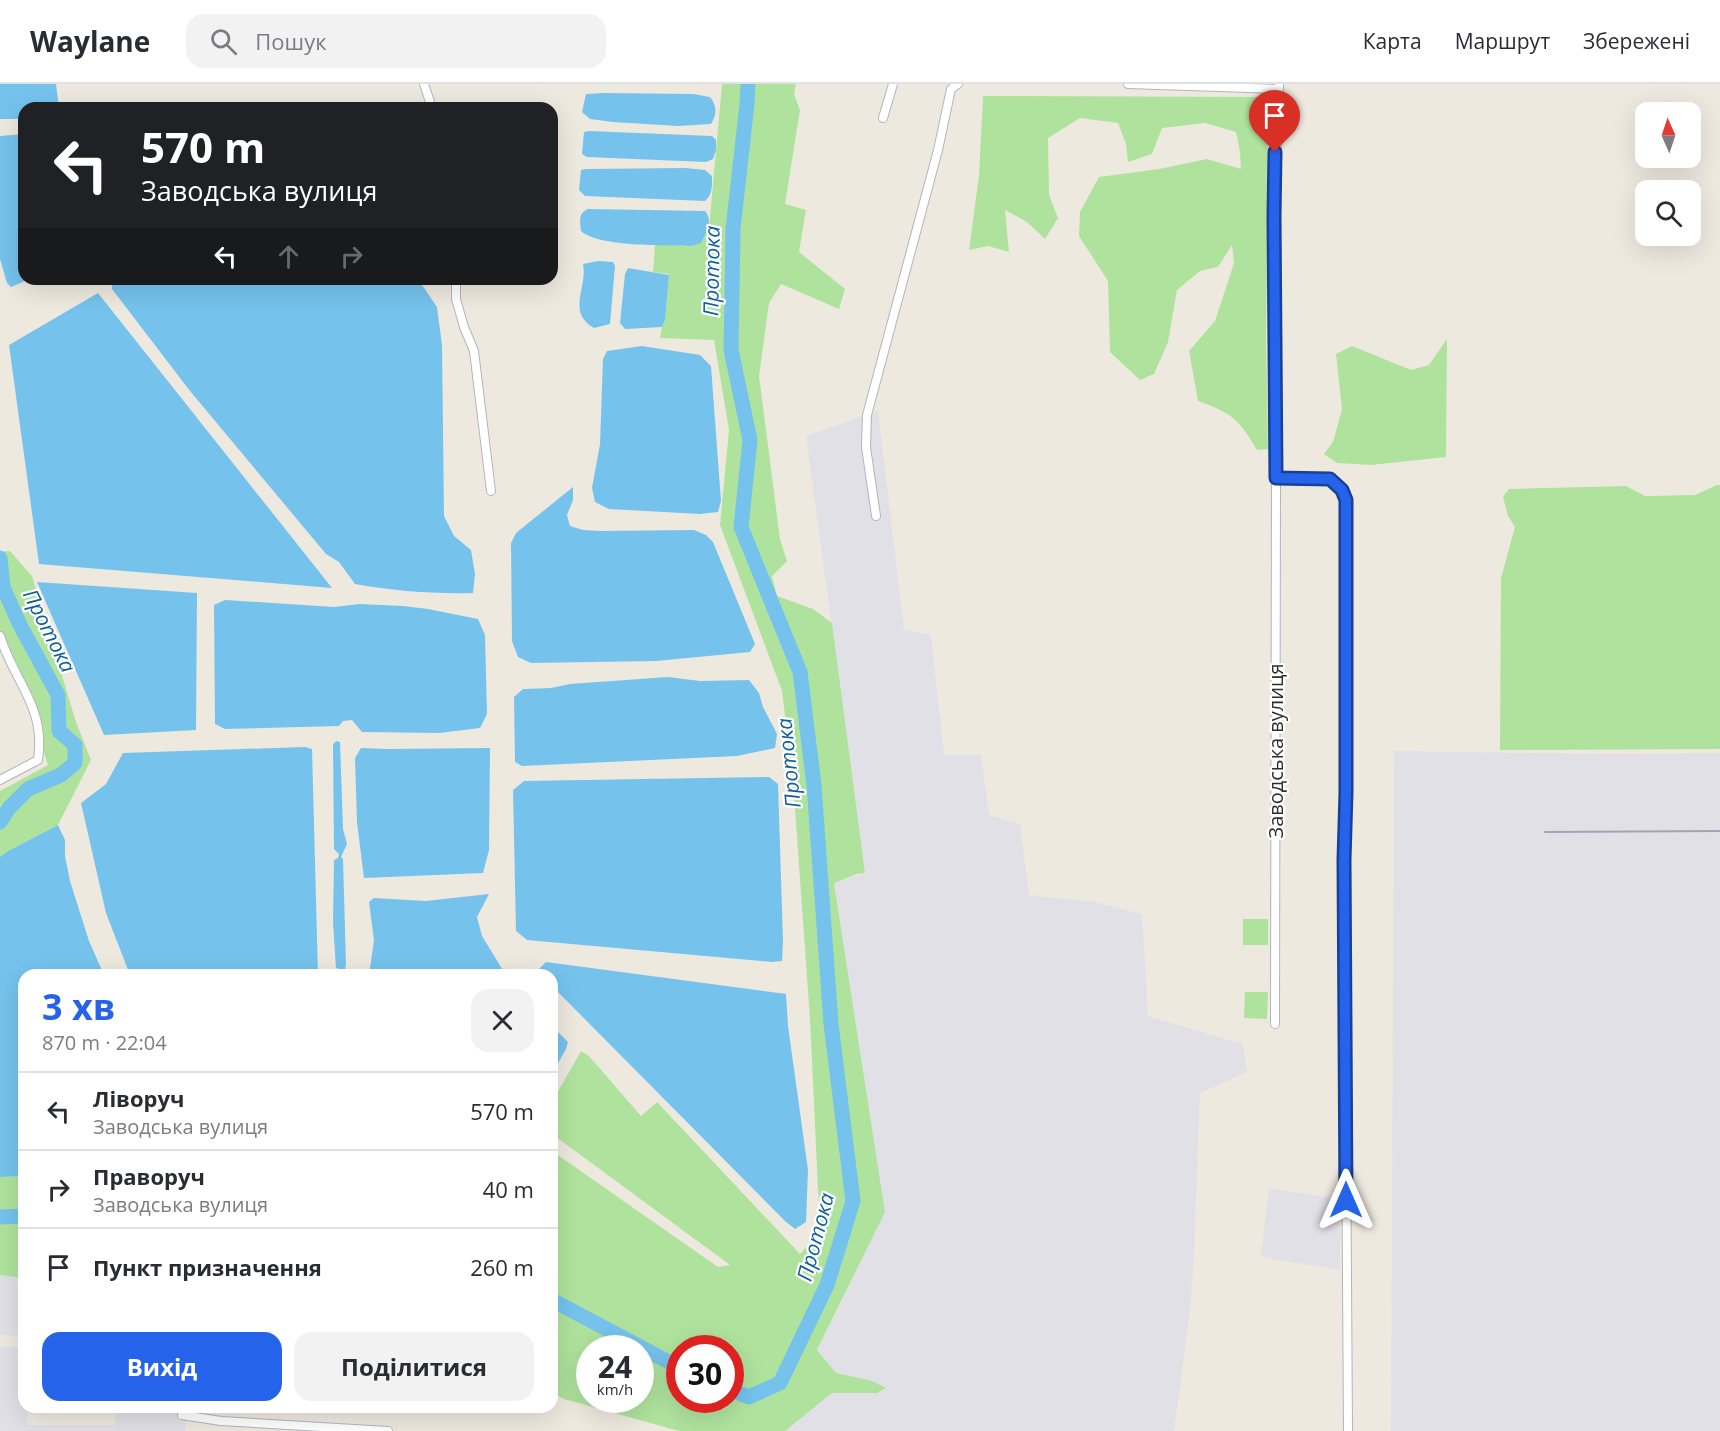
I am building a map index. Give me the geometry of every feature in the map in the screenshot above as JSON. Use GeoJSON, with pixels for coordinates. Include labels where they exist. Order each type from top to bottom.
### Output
{"type":"FeatureCollection","features":[{"type":"Feature","properties":{"kind":"street"},"geometry":{"type":"LineString","coordinates":[[424,84],[430,102]]}},
{"type":"Feature","properties":{"kind":"street"},"geometry":{"type":"LineString","coordinates":[[883,118],[893,84]]}},
{"type":"Feature","properties":{"kind":"street"},"geometry":{"type":"LineString","coordinates":[[876,516],[867,447],[867,415],[938,150],[951,89],[958,84]]}},
{"type":"Feature","properties":{"kind":"street"},"geometry":{"type":"LineString","coordinates":[[1128,84],[1278,86]]}},
{"type":"Feature","properties":{"kind":"street","name":"Заводська вулиця"},"geometry":{"type":"LineString","coordinates":[[1275,1024],[1274,216],[1278,86]]}},
{"type":"Feature","properties":{"kind":"street"},"geometry":{"type":"LineString","coordinates":[[456,285],[456,299],[474,351],[490,491]]}},
{"type":"Feature","properties":{"kind":"street"},"geometry":{"type":"LineString","coordinates":[[1276,478],[1330,479],[1342,490],[1346,500],[1345,973],[1348,1431]]}},
{"type":"Feature","properties":{"kind":"street"},"geometry":{"type":"LineString","coordinates":[[0,636],[36,713],[41,743],[38,760],[0,780]]}},
{"type":"Feature","properties":{"kind":"street"},"geometry":{"type":"LineString","coordinates":[[182,1415],[221,1421],[388,1431]]}},
{"type":"Feature","properties":{"kind":"shaded area"},"geometry":{"type":"Polygon","coordinates":[[[878,411],[904,629],[931,635],[944,755],[981,755],[989,815],[1020,824],[1029,895],[1095,902],[1142,914],[1148,1016],[1243,1044],[1247,1072],[1200,1093],[1190,1310],[1174,1431],[765,1431],[809,1367],[885,1212],[834,883],[865,873],[806,436],[878,411]]]}},
{"type":"Feature","properties":{"kind":"shaded area"},"geometry":{"type":"Polygon","coordinates":[[[1394,751],[1720,753],[1720,1431],[1391,1431],[1394,751]]]}},
{"type":"Feature","properties":{"kind":"shaded area"},"geometry":{"type":"Polygon","coordinates":[[[1269,1188],[1340,1199],[1340,1270],[1261,1257],[1269,1188]]]}},
{"type":"Feature","properties":{"kind":"shaded area"},"geometry":{"type":"Polygon","coordinates":[[[0,1275],[18,1277],[18,1336],[0,1335],[0,1275]]]}},
{"type":"Feature","properties":{"kind":"shaded area"},"geometry":{"type":"Polygon","coordinates":[[[0,1346],[18,1348],[18,1413],[28,1413],[27,1425],[115,1425],[116,1413],[187,1413],[185,1431],[0,1431],[0,1346]]]}},
{"type":"Feature","properties":{"kind":"green space"},"geometry":{"type":"Polygon","coordinates":[[[722,84],[796,84],[794,94],[800,110],[785,204],[806,210],[799,252],[845,289],[839,309],[781,284],[769,303],[759,376],[780,539],[787,561],[772,576],[777,596],[813,609],[832,623],[865,873],[834,883],[885,1212],[817,1350],[836,1373],[872,1381],[886,1388],[877,1393],[832,1393],[785,1431],[679,1431],[614,1413],[654,1413],[654,1335],[576,1335],[576,1402],[558,1396],[558,1155],[718,1267],[730,1265],[558,1138],[558,1091],[581,1051],[589,1056],[641,1116],[657,1102],[800,1254],[820,1231],[810,1019],[793,781],[782,691],[720,525],[729,430],[714,340],[660,338],[665,320],[669,274],[653,272],[655,244],[691,246],[709,228],[722,84]]]}},
{"type":"Feature","properties":{"kind":"green space"},"geometry":{"type":"Polygon","coordinates":[[[983,96],[1267,97],[1268,449],[1257,450],[1234,418],[1198,401],[1189,351],[1215,321],[1234,263],[1232,245],[1218,267],[1200,271],[1177,290],[1168,342],[1154,374],[1140,380],[1110,352],[1108,281],[1079,236],[1080,212],[1099,177],[1159,169],[1207,159],[1241,169],[1236,132],[1205,123],[1162,128],[1152,154],[1128,162],[1126,144],[1118,123],[1080,118],[1048,138],[1049,195],[1058,218],[1045,239],[1027,222],[1005,210],[1009,252],[988,246],[969,250],[979,176],[983,96]]]}},
{"type":"Feature","properties":{"kind":"green space"},"geometry":{"type":"Polygon","coordinates":[[[1447,339],[1446,457],[1371,465],[1337,463],[1324,454],[1333,442],[1342,409],[1336,354],[1352,346],[1411,370],[1429,365],[1447,339]]]}},
{"type":"Feature","properties":{"kind":"green space"},"geometry":{"type":"Polygon","coordinates":[[[1720,485],[1720,749],[1500,750],[1501,578],[1515,527],[1508,516],[1503,497],[1509,489],[1626,486],[1645,496],[1695,495],[1720,485]]]}},
{"type":"Feature","properties":{"kind":"green space"},"geometry":{"type":"Polygon","coordinates":[[[10,551],[32,576],[76,722],[91,760],[58,825],[0,857],[0,791],[48,765],[41,743],[36,713],[0,636],[0,552],[10,551]]]}},
{"type":"Feature","properties":{"kind":"green space"},"geometry":{"type":"Polygon","coordinates":[[[1243,919],[1268,919],[1268,945],[1243,945],[1243,919]]]}},
{"type":"Feature","properties":{"kind":"green space"},"geometry":{"type":"Polygon","coordinates":[[[1245,992],[1268,992],[1267,1019],[1244,1018],[1245,992]]]}},
{"type":"Feature","properties":{"kind":"green space"},"geometry":{"type":"Polygon","coordinates":[[[18,1176],[18,1277],[0,1275],[0,1177],[18,1176]]]}},
{"type":"Feature","properties":{"kind":"water"},"geometry":{"type":"Polygon","coordinates":[[[0,84],[56,84],[58,102],[18,102],[18,119],[0,119],[0,84]]]}},
{"type":"Feature","properties":{"kind":"water"},"geometry":{"type":"Polygon","coordinates":[[[586,94],[693,94],[710,97],[715,113],[711,124],[678,126],[590,119],[582,112],[586,94]]]}},
{"type":"Feature","properties":{"kind":"water"},"geometry":{"type":"Polygon","coordinates":[[[584,132],[712,136],[716,140],[716,150],[713,159],[706,162],[587,157],[582,154],[584,132]]]}},
{"type":"Feature","properties":{"kind":"water"},"geometry":{"type":"Polygon","coordinates":[[[18,134],[18,284],[11,287],[7,283],[0,259],[0,136],[18,134]]]}},
{"type":"Feature","properties":{"kind":"water"},"geometry":{"type":"Polygon","coordinates":[[[685,168],[705,170],[712,176],[711,193],[705,201],[585,196],[579,190],[581,170],[685,168]]]}},
{"type":"Feature","properties":{"kind":"water"},"geometry":{"type":"Polygon","coordinates":[[[588,209],[705,211],[709,223],[701,243],[691,246],[617,243],[590,236],[581,231],[581,215],[588,209]]]}},
{"type":"Feature","properties":{"kind":"water"},"geometry":{"type":"Polygon","coordinates":[[[598,261],[613,262],[615,266],[610,324],[594,328],[581,314],[580,299],[583,264],[598,261]]]}},
{"type":"Feature","properties":{"kind":"water"},"geometry":{"type":"Polygon","coordinates":[[[628,268],[669,275],[665,320],[662,327],[625,329],[620,323],[625,274],[628,268]]]}},
{"type":"Feature","properties":{"kind":"water"},"geometry":{"type":"Polygon","coordinates":[[[112,285],[422,285],[437,307],[442,345],[444,516],[454,536],[471,550],[475,574],[473,593],[414,592],[355,584],[339,562],[326,554],[190,391],[112,289],[112,285]]]}},
{"type":"Feature","properties":{"kind":"water"},"geometry":{"type":"Polygon","coordinates":[[[98,293],[332,588],[39,564],[9,345],[98,293]]]}},
{"type":"Feature","properties":{"kind":"water"},"geometry":{"type":"Polygon","coordinates":[[[642,346],[700,355],[711,366],[721,501],[718,512],[700,514],[609,509],[595,502],[592,488],[600,444],[603,359],[607,351],[642,346]]]}},
{"type":"Feature","properties":{"kind":"water"},"geometry":{"type":"Polygon","coordinates":[[[573,487],[573,500],[567,515],[570,526],[583,530],[601,531],[694,530],[706,535],[713,542],[755,644],[750,652],[656,661],[531,663],[518,657],[512,641],[511,543],[516,533],[573,487]]]}},
{"type":"Feature","properties":{"kind":"water"},"geometry":{"type":"Polygon","coordinates":[[[37,582],[197,593],[196,730],[104,735],[37,582]]]}},
{"type":"Feature","properties":{"kind":"water"},"geometry":{"type":"Polygon","coordinates":[[[225,600],[334,607],[360,604],[403,606],[478,619],[485,635],[487,714],[480,728],[439,733],[362,732],[352,720],[343,721],[339,726],[225,729],[215,724],[214,605],[225,600]]]}},
{"type":"Feature","properties":{"kind":"water"},"geometry":{"type":"Polygon","coordinates":[[[668,677],[700,681],[749,680],[759,693],[763,707],[777,734],[775,748],[737,756],[522,766],[515,762],[514,697],[523,689],[668,677]]]}},
{"type":"Feature","properties":{"kind":"water"},"geometry":{"type":"Polygon","coordinates":[[[336,741],[340,742],[343,829],[347,844],[341,857],[343,859],[345,969],[336,968],[333,923],[334,860],[339,854],[334,849],[333,745],[336,741]]]}},
{"type":"Feature","properties":{"kind":"water"},"geometry":{"type":"Polygon","coordinates":[[[305,747],[312,749],[318,969],[128,969],[106,913],[81,803],[106,784],[123,753],[305,747]]]}},
{"type":"Feature","properties":{"kind":"water"},"geometry":{"type":"Polygon","coordinates":[[[361,748],[490,748],[489,850],[483,873],[364,878],[357,822],[355,758],[361,748]]]}},
{"type":"Feature","properties":{"kind":"water"},"geometry":{"type":"Polygon","coordinates":[[[769,777],[778,784],[782,961],[772,962],[527,940],[516,931],[513,790],[524,781],[769,777]]]}},
{"type":"Feature","properties":{"kind":"water"},"geometry":{"type":"Polygon","coordinates":[[[58,825],[65,840],[65,856],[70,881],[89,941],[101,969],[18,969],[18,1176],[0,1177],[0,857],[58,825]]]}},
{"type":"Feature","properties":{"kind":"water"},"geometry":{"type":"Polygon","coordinates":[[[489,894],[477,917],[482,936],[502,969],[370,969],[374,940],[369,902],[374,898],[426,901],[489,894]]]}},
{"type":"Feature","properties":{"kind":"water"},"geometry":{"type":"Polygon","coordinates":[[[546,962],[786,994],[788,1026],[808,1170],[806,1222],[795,1229],[785,1221],[558,992],[558,969],[539,969],[546,962]]]}},
{"type":"Feature","properties":{"kind":"water"},"geometry":{"type":"Polygon","coordinates":[[[558,1032],[568,1042],[558,1063],[558,1032]]]}},
{"type":"Feature","properties":{"kind":"waterway","name":"Протока"},"geometry":{"type":"LineString","coordinates":[[744,1395],[749,1397],[780,1383],[827,1285],[853,1201],[831,1024],[814,785],[800,672],[741,527],[750,440],[731,350],[733,229],[748,84]]}},
{"type":"Feature","properties":{"kind":"waterway","name":"Протока"},"geometry":{"type":"LineString","coordinates":[[0,558],[3,587],[20,625],[58,695],[59,731],[75,745],[75,763],[61,775],[28,789],[9,808],[0,822]]}},
{"type":"Feature","properties":{"kind":"waterway","name":"Протока"},"geometry":{"type":"LineString","coordinates":[[0,1217],[18,1216]]}},
{"type":"Feature","properties":{"kind":"waterway","name":"Протока"},"geometry":{"type":"LineString","coordinates":[[558,1303],[666,1361]]}},
{"type":"Feature","properties":{"kind":"railway"},"geometry":{"type":"LineString","coordinates":[[1545,832],[1720,831]]}},
{"type":"Feature","properties":{"kind":"route"},"geometry":{"type":"LineString","coordinates":[[1275,152],[1276,478],[1330,479],[1342,490],[1346,500],[1344,860],[1346,1200]]}}]}
